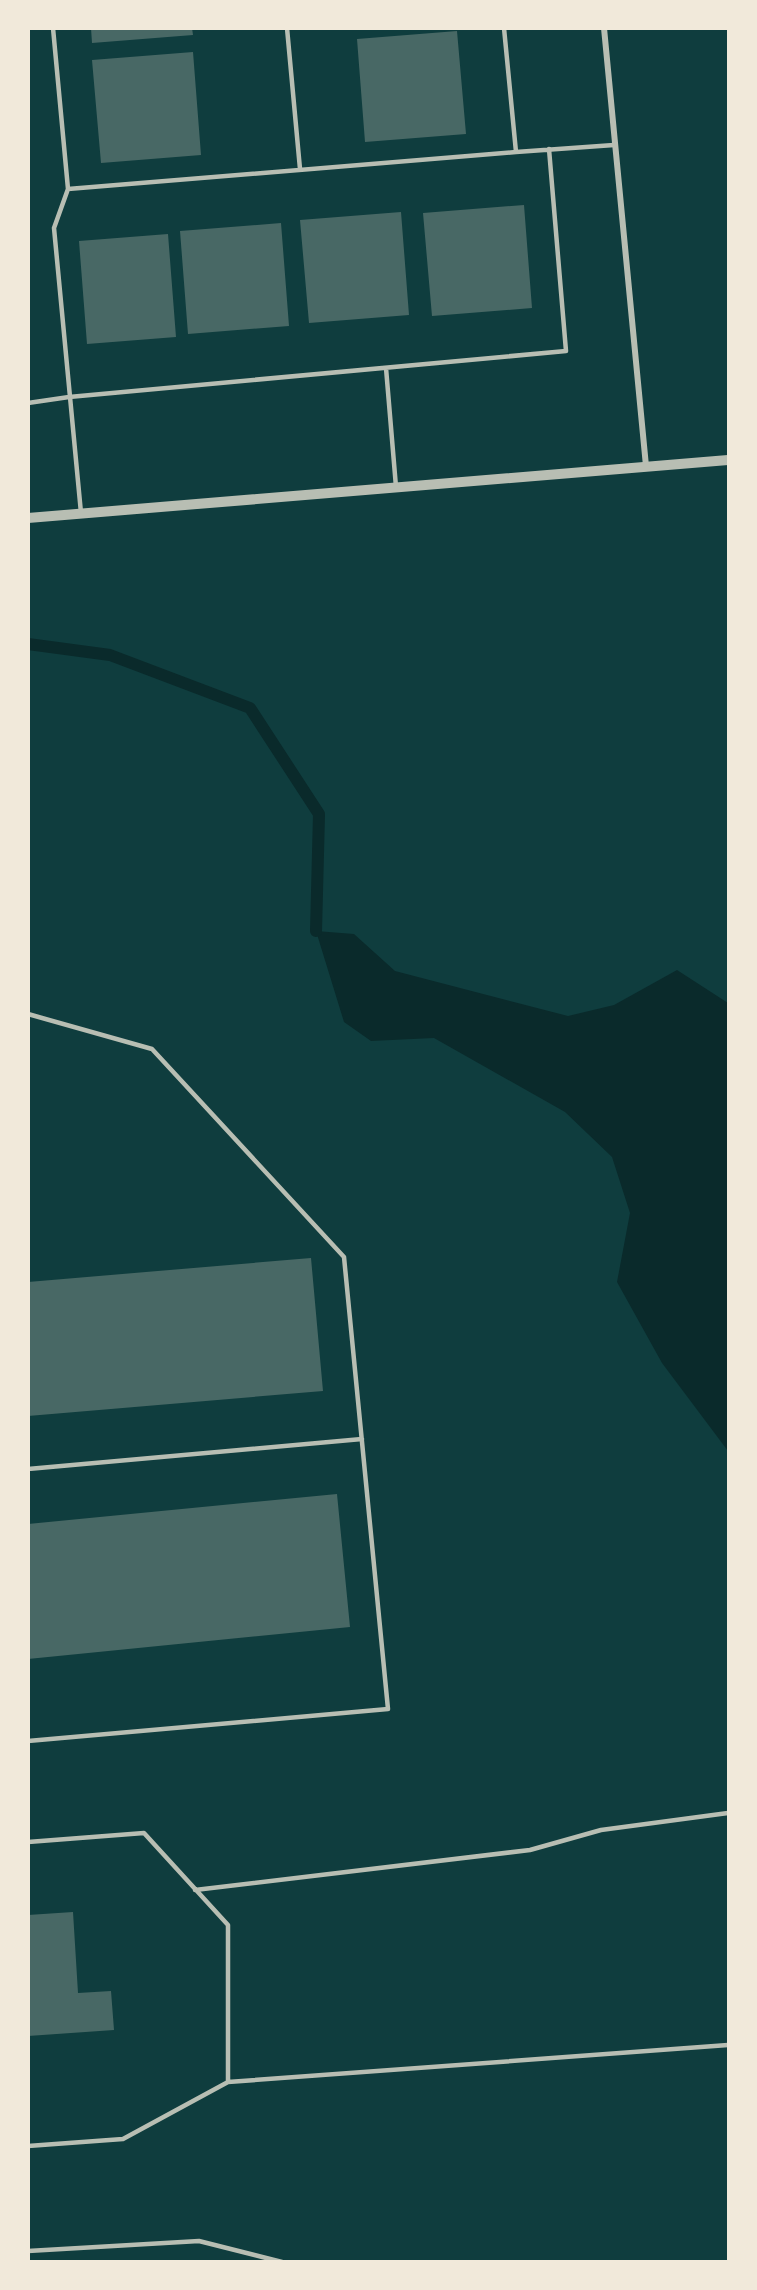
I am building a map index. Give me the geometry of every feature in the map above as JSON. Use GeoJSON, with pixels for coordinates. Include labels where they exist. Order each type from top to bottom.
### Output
{"type":"FeatureCollection","features":[{"type":"Feature","properties":{"kind":"street"},"geometry":{"type":"LineString","coordinates":[[604,28],[646,466]]}},
{"type":"Feature","properties":{"kind":"street"},"geometry":{"type":"LineString","coordinates":[[28,518],[729,460]]}},
{"type":"Feature","properties":{"kind":"lane"},"geometry":{"type":"LineString","coordinates":[[53,28],[68,189],[54,228],[81,514]]}},
{"type":"Feature","properties":{"kind":"lane"},"geometry":{"type":"LineString","coordinates":[[287,28],[300,169]]}},
{"type":"Feature","properties":{"kind":"lane"},"geometry":{"type":"LineString","coordinates":[[504,28],[516,152]]}},
{"type":"Feature","properties":{"kind":"lane"},"geometry":{"type":"LineString","coordinates":[[68,189],[614,145]]}},
{"type":"Feature","properties":{"kind":"lane"},"geometry":{"type":"LineString","coordinates":[[28,403],[69,397],[566,351],[549,149]]}},
{"type":"Feature","properties":{"kind":"lane"},"geometry":{"type":"LineString","coordinates":[[386,368],[396,487]]}},
{"type":"Feature","properties":{"kind":"lane"},"geometry":{"type":"LineString","coordinates":[[28,1014],[153,1049],[344,1257],[388,1709],[28,1741]]}},
{"type":"Feature","properties":{"kind":"lane"},"geometry":{"type":"LineString","coordinates":[[28,1469],[362,1439]]}},
{"type":"Feature","properties":{"kind":"lane"},"geometry":{"type":"LineString","coordinates":[[195,1890],[530,1850],[601,1830],[729,1813]]}},
{"type":"Feature","properties":{"kind":"lane"},"geometry":{"type":"LineString","coordinates":[[28,1842],[144,1833],[228,1925],[228,2082]]}},
{"type":"Feature","properties":{"kind":"lane"},"geometry":{"type":"LineString","coordinates":[[28,2146],[123,2139],[228,2082],[729,2045]]}},
{"type":"Feature","properties":{"kind":"lane"},"geometry":{"type":"LineString","coordinates":[[28,2252],[199,2241],[282,2262]]}},
{"type":"Feature","properties":{"kind":"water"},"geometry":{"type":"Polygon","coordinates":[[[316,931],[354,934],[395,971],[568,1016],[614,1005],[677,970],[728,1003],[728,1451],[662,1363],[617,1282],[630,1213],[612,1157],[565,1112],[434,1038],[371,1041],[344,1022],[316,931]]]}},
{"type":"Feature","properties":{"kind":"building"},"geometry":{"type":"Polygon","coordinates":[[[91,28],[192,28],[193,35],[92,43],[91,28]]]}},
{"type":"Feature","properties":{"kind":"building"},"geometry":{"type":"Polygon","coordinates":[[[457,31],[466,134],[365,142],[357,39],[457,31]]]}},
{"type":"Feature","properties":{"kind":"building"},"geometry":{"type":"Polygon","coordinates":[[[193,52],[201,155],[101,163],[92,60],[193,52]]]}},
{"type":"Feature","properties":{"kind":"building"},"geometry":{"type":"Polygon","coordinates":[[[524,205],[532,308],[432,316],[423,213],[524,205]]]}},
{"type":"Feature","properties":{"kind":"building"},"geometry":{"type":"Polygon","coordinates":[[[401,212],[409,315],[309,323],[300,220],[401,212]]]}},
{"type":"Feature","properties":{"kind":"building"},"geometry":{"type":"Polygon","coordinates":[[[281,223],[289,326],[188,334],[180,231],[281,223]]]}},
{"type":"Feature","properties":{"kind":"building"},"geometry":{"type":"Polygon","coordinates":[[[168,234],[176,337],[87,344],[79,241],[168,234]]]}},
{"type":"Feature","properties":{"kind":"building"},"geometry":{"type":"Polygon","coordinates":[[[311,1258],[323,1391],[28,1416],[28,1282],[311,1258]]]}},
{"type":"Feature","properties":{"kind":"building"},"geometry":{"type":"Polygon","coordinates":[[[337,1494],[350,1627],[28,1659],[28,1524],[337,1494]]]}},
{"type":"Feature","properties":{"kind":"building"},"geometry":{"type":"Polygon","coordinates":[[[73,1912],[78,1993],[111,1991],[114,2030],[28,2036],[28,1915],[73,1912]]]}},
{"type":"Feature","properties":{"kind":"waterway"},"geometry":{"type":"LineString","coordinates":[[28,644],[110,655],[250,708],[319,814],[316,931]]}}]}
